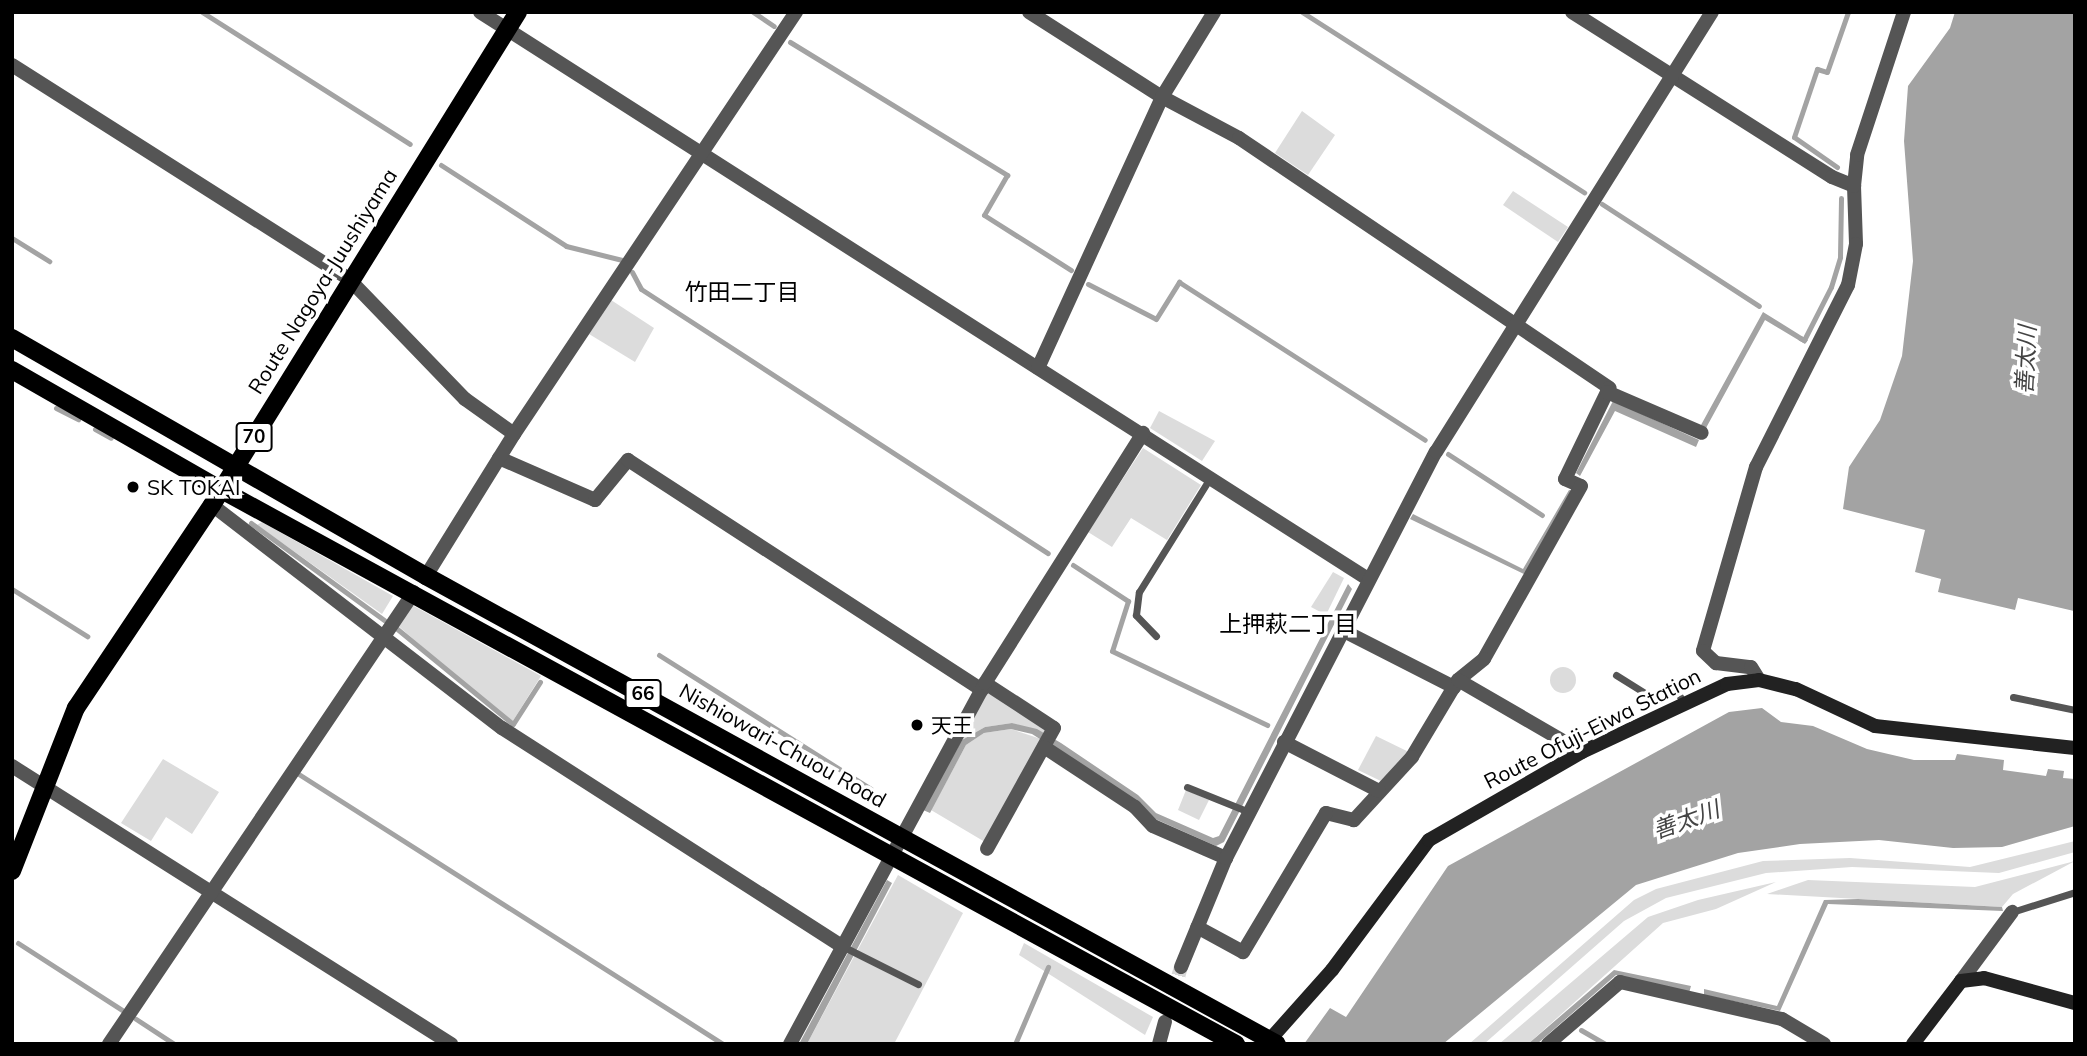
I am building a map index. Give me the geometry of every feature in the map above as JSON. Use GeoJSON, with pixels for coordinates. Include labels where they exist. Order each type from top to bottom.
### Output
{"type":"FeatureCollection","features":[{"type":"Feature","properties":{"kind":"main road","name":"Route Nagoya-Juushiyama"},"geometry":{"type":"LineString","coordinates":[[12,871],[42,785],[76,708],[216,497],[349,279],[518,12]]}},
{"type":"Feature","properties":{"kind":"main road","name":"Nishiowari-Chuou Road"},"geometry":{"type":"LineString","coordinates":[[12,338],[426,576],[1271,1042]]}},
{"type":"Feature","properties":{"kind":"main road","name":"Nishiowari-Chuou Road"},"geometry":{"type":"LineString","coordinates":[[12,370],[216,497],[414,592],[1236,1044]]}},
{"type":"Feature","properties":{"kind":"main road","name":"Route Ofuji-Eiwa Station"},"geometry":{"type":"LineString","coordinates":[[1271,1042],[1332,970],[1429,840],[1582,752],[1683,702],[1727,684],[1759,680],[1796,689],[1875,726],[2075,748]]}},
{"type":"Feature","properties":{"kind":"main road"},"geometry":{"type":"LineString","coordinates":[[1913,1044],[1961,981],[1984,978],[2075,1003]]}},
{"type":"Feature","properties":{"kind":"street"},"geometry":{"type":"LineString","coordinates":[[480,12],[1368,579]]}},
{"type":"Feature","properties":{"kind":"street"},"geometry":{"type":"LineString","coordinates":[[426,576],[514,434],[796,12]]}},
{"type":"Feature","properties":{"kind":"street"},"geometry":{"type":"LineString","coordinates":[[1029,12],[1162,97],[1239,138],[1514,324],[1604,381],[1607,392],[1565,479],[1581,486],[1484,659],[1456,683],[1412,757],[1354,820],[1326,813],[1243,952],[1197,927]]}},
{"type":"Feature","properties":{"kind":"street"},"geometry":{"type":"LineString","coordinates":[[1038,368],[1162,97],[1214,12]]}},
{"type":"Feature","properties":{"kind":"street"},"geometry":{"type":"LineString","coordinates":[[1572,12],[1832,177],[1854,186]]}},
{"type":"Feature","properties":{"kind":"street"},"geometry":{"type":"LineString","coordinates":[[1181,967],[1246,811],[1436,452],[1712,12]]}},
{"type":"Feature","properties":{"kind":"street"},"geometry":{"type":"LineString","coordinates":[[1759,680],[1751,667],[1716,663],[1703,651],[1756,467],[1848,285],[1856,244],[1854,186],[1857,155],[1905,12]]}},
{"type":"Feature","properties":{"kind":"street"},"geometry":{"type":"LineString","coordinates":[[12,65],[349,279],[464,399],[514,434]]}},
{"type":"Feature","properties":{"kind":"street"},"geometry":{"type":"LineString","coordinates":[[1607,392],[1702,433]]}},
{"type":"Feature","properties":{"kind":"street"},"geometry":{"type":"LineString","coordinates":[[790,1044],[984,686],[1143,433]]}},
{"type":"Feature","properties":{"kind":"street"},"geometry":{"type":"LineString","coordinates":[[499,458],[595,500],[628,460],[1054,728],[988,849]]}},
{"type":"Feature","properties":{"kind":"street"},"geometry":{"type":"LineString","coordinates":[[216,497],[502,727],[844,948]]}},
{"type":"Feature","properties":{"kind":"street"},"geometry":{"type":"LineString","coordinates":[[109,1044],[414,592]]}},
{"type":"Feature","properties":{"kind":"street"},"geometry":{"type":"LineString","coordinates":[[1342,630],[1456,683],[1582,752]]}},
{"type":"Feature","properties":{"kind":"street"},"geometry":{"type":"LineString","coordinates":[[1047,742],[1135,807],[1153,826],[1226,858]]}},
{"type":"Feature","properties":{"kind":"street"},"geometry":{"type":"LineString","coordinates":[[1284,742],[1380,791]]}},
{"type":"Feature","properties":{"kind":"street"},"geometry":{"type":"LineString","coordinates":[[12,766],[212,890],[451,1044]]}},
{"type":"Feature","properties":{"kind":"street"},"geometry":{"type":"LineString","coordinates":[[1961,981],[2012,912]]}},
{"type":"Feature","properties":{"kind":"street"},"geometry":{"type":"LineString","coordinates":[[1548,1044],[1620,982],[1782,1019],[1824,1044]]}},
{"type":"Feature","properties":{"kind":"street"},"geometry":{"type":"LineString","coordinates":[[1159,1044],[1165,1022]]}},
{"type":"Feature","properties":{"kind":"lane"},"geometry":{"type":"LineString","coordinates":[[1156,636],[1136,615],[1139,592],[1211,477]]}},
{"type":"Feature","properties":{"kind":"lane"},"geometry":{"type":"LineString","coordinates":[[1616,675],[1656,700],[1675,688],[1683,702]]}},
{"type":"Feature","properties":{"kind":"lane"},"geometry":{"type":"LineString","coordinates":[[2013,697],[2075,710]]}},
{"type":"Feature","properties":{"kind":"lane"},"geometry":{"type":"LineString","coordinates":[[1186,787],[1246,811]]}},
{"type":"Feature","properties":{"kind":"lane"},"geometry":{"type":"LineString","coordinates":[[2012,912],[2075,892]]}},
{"type":"Feature","properties":{"kind":"lane"},"geometry":{"type":"LineString","coordinates":[[844,948],[918,984]]}},
{"type":"Feature","properties":{"kind":"shaded area"},"geometry":{"type":"Polygon","coordinates":[[[1302,111],[1335,135],[1308,175],[1275,153],[1302,111]]]}},
{"type":"Feature","properties":{"kind":"shaded area"},"geometry":{"type":"Polygon","coordinates":[[[1513,191],[1568,227],[1558,242],[1503,205],[1513,191]]]}},
{"type":"Feature","properties":{"kind":"shaded area"},"geometry":{"type":"Polygon","coordinates":[[[611,300],[654,328],[635,362],[589,334],[611,300]]]}},
{"type":"Feature","properties":{"kind":"shaded area"},"geometry":{"type":"Polygon","coordinates":[[[1159,411],[1215,441],[1202,461],[1150,428],[1159,411]]]}},
{"type":"Feature","properties":{"kind":"shaded area"},"geometry":{"type":"Polygon","coordinates":[[[1143,448],[1201,485],[1167,540],[1131,518],[1112,547],[1088,532],[1143,448]]]}},
{"type":"Feature","properties":{"kind":"shaded area"},"geometry":{"type":"Polygon","coordinates":[[[262,522],[393,596],[382,614],[257,525],[262,522]]]}},
{"type":"Feature","properties":{"kind":"shaded area"},"geometry":{"type":"Polygon","coordinates":[[[1333,572],[1344,578],[1326,615],[1311,607],[1333,572]]]}},
{"type":"Feature","properties":{"kind":"shaded area"},"geometry":{"type":"Polygon","coordinates":[[[412,605],[541,676],[511,724],[396,624],[412,605]]]}},
{"type":"Feature","properties":{"kind":"shaded area"},"geometry":{"type":"Polygon","coordinates":[[[1563,667],[1572,671],[1576,680],[1572,689],[1563,693],[1554,689],[1550,680],[1554,671],[1563,667]]]}},
{"type":"Feature","properties":{"kind":"shaded area"},"geometry":{"type":"Polygon","coordinates":[[[991,692],[1046,728],[1044,733],[1012,723],[985,727],[962,740],[985,694],[991,692]]]}},
{"type":"Feature","properties":{"kind":"shaded area"},"geometry":{"type":"Polygon","coordinates":[[[1011,729],[1041,739],[985,842],[931,810],[966,745],[984,733],[1011,729]]]}},
{"type":"Feature","properties":{"kind":"shaded area"},"geometry":{"type":"Polygon","coordinates":[[[1376,736],[1411,753],[1385,783],[1358,770],[1376,736]]]}},
{"type":"Feature","properties":{"kind":"shaded area"},"geometry":{"type":"Polygon","coordinates":[[[163,759],[219,792],[192,834],[166,817],[151,841],[121,823],[163,759]]]}},
{"type":"Feature","properties":{"kind":"shaded area"},"geometry":{"type":"Polygon","coordinates":[[[1186,790],[1209,800],[1199,820],[1178,810],[1186,790]]]}},
{"type":"Feature","properties":{"kind":"shaded area"},"geometry":{"type":"Polygon","coordinates":[[[2075,841],[2075,852],[1999,873],[1852,867],[1766,873],[1666,898],[1624,921],[1484,1044],[1469,1044],[1634,900],[1656,889],[1763,861],[1850,858],[1970,867],[2075,841]]]}},
{"type":"Feature","properties":{"kind":"shaded area"},"geometry":{"type":"Polygon","coordinates":[[[2075,861],[2013,894],[2002,907],[1767,894],[1808,880],[1975,887],[2075,861]]]}},
{"type":"Feature","properties":{"kind":"shaded area"},"geometry":{"type":"Polygon","coordinates":[[[898,875],[963,913],[894,1044],[807,1044],[898,875]]]}},
{"type":"Feature","properties":{"kind":"shaded area"},"geometry":{"type":"Polygon","coordinates":[[[1776,882],[1716,909],[1663,923],[1528,1044],[1499,1044],[1648,917],[1698,900],[1776,882]]]}},
{"type":"Feature","properties":{"kind":"shaded area"},"geometry":{"type":"Polygon","coordinates":[[[1024,943],[1153,1017],[1145,1035],[1019,955],[1024,943]]]}},
{"type":"Feature","properties":{"kind":"water","name":"善太川"},"geometry":{"type":"Polygon","coordinates":[[[1955,12],[2075,12],[2075,617],[2074,611],[2018,598],[2015,610],[1938,592],[1941,579],[1915,572],[1925,530],[1843,509],[1849,467],[1880,420],[1902,356],[1913,261],[1904,141],[1908,86],[1950,28],[1955,12]]]}},
{"type":"Feature","properties":{"kind":"water"},"geometry":{"type":"Polygon","coordinates":[[[1763,312],[1808,340],[1805,344],[1765,320],[1706,428],[1701,425],[1763,312]]]}},
{"type":"Feature","properties":{"kind":"water"},"geometry":{"type":"Polygon","coordinates":[[[1613,401],[1699,440],[1696,447],[1615,411],[1580,476],[1576,473],[1613,401]]]}},
{"type":"Feature","properties":{"kind":"water"},"geometry":{"type":"Polygon","coordinates":[[[1569,490],[1573,491],[1526,575],[1410,519],[1413,514],[1523,569],[1569,490]]]}},
{"type":"Feature","properties":{"kind":"water"},"geometry":{"type":"Polygon","coordinates":[[[1348,584],[1352,589],[1224,842],[1216,846],[1153,818],[1128,795],[1032,734],[1011,729],[984,733],[966,745],[930,813],[923,810],[962,740],[985,727],[1012,723],[1037,729],[1061,743],[1138,795],[1156,813],[1213,838],[1219,836],[1348,584]]]}},
{"type":"Feature","properties":{"kind":"water","name":"善太川"},"geometry":{"type":"Polygon","coordinates":[[[1762,708],[1781,722],[1813,726],[1867,749],[1914,760],[1955,760],[1957,754],[2004,760],[2003,770],[2046,776],[2048,769],[2064,771],[2063,778],[2075,779],[2075,826],[2002,847],[1953,848],[1879,840],[1800,844],[1738,853],[1636,885],[1443,1044],[1304,1044],[1330,1008],[1346,1017],[1448,866],[1729,712],[1762,708]]]}},
{"type":"Feature","properties":{"kind":"water"},"geometry":{"type":"Polygon","coordinates":[[[887,880],[892,883],[807,1044],[799,1044],[887,880]]]}},
{"type":"Feature","properties":{"kind":"water"},"geometry":{"type":"Polygon","coordinates":[[[1858,899],[2002,907],[2003,911],[1828,904],[1780,1011],[1704,995],[1704,989],[1777,1006],[1824,900],[1858,899]]]}},
{"type":"Feature","properties":{"kind":"water"},"geometry":{"type":"Polygon","coordinates":[[[1614,970],[1691,986],[1689,993],[1616,975],[1537,1044],[1528,1044],[1614,970]]]}},
{"type":"Feature","properties":{"kind":"waterway"},"geometry":{"type":"LineString","coordinates":[[202,12],[410,144]]}},
{"type":"Feature","properties":{"kind":"waterway"},"geometry":{"type":"LineString","coordinates":[[753,12],[774,26]]}},
{"type":"Feature","properties":{"kind":"waterway"},"geometry":{"type":"LineString","coordinates":[[1302,12],[1584,192]]}},
{"type":"Feature","properties":{"kind":"waterway"},"geometry":{"type":"LineString","coordinates":[[1837,167],[1794,137],[1817,69],[1827,72],[1848,12]]}},
{"type":"Feature","properties":{"kind":"waterway"},"geometry":{"type":"LineString","coordinates":[[790,42],[1007,175],[984,215],[1071,270]]}},
{"type":"Feature","properties":{"kind":"waterway"},"geometry":{"type":"LineString","coordinates":[[441,165],[566,246],[626,261]]}},
{"type":"Feature","properties":{"kind":"waterway"},"geometry":{"type":"LineString","coordinates":[[1800,338],[1804,340],[1831,287],[1840,257],[1841,198]]}},
{"type":"Feature","properties":{"kind":"waterway"},"geometry":{"type":"LineString","coordinates":[[1602,204],[1759,306]]}},
{"type":"Feature","properties":{"kind":"waterway"},"geometry":{"type":"LineString","coordinates":[[12,238],[49,261]]}},
{"type":"Feature","properties":{"kind":"waterway"},"geometry":{"type":"LineString","coordinates":[[632,272],[641,289],[1048,553]]}},
{"type":"Feature","properties":{"kind":"waterway"},"geometry":{"type":"LineString","coordinates":[[1088,284],[1156,319],[1179,282],[1425,440]]}},
{"type":"Feature","properties":{"kind":"waterway"},"geometry":{"type":"LineString","coordinates":[[56,408],[78,419]]}},
{"type":"Feature","properties":{"kind":"waterway"},"geometry":{"type":"LineString","coordinates":[[95,429],[111,438]]}},
{"type":"Feature","properties":{"kind":"waterway"},"geometry":{"type":"LineString","coordinates":[[1448,454],[1542,515]]}},
{"type":"Feature","properties":{"kind":"waterway"},"geometry":{"type":"LineString","coordinates":[[251,523],[384,620]]}},
{"type":"Feature","properties":{"kind":"waterway"},"geometry":{"type":"LineString","coordinates":[[1073,565],[1128,601],[1112,651],[1267,725]]}},
{"type":"Feature","properties":{"kind":"waterway"},"geometry":{"type":"LineString","coordinates":[[12,589],[87,636]]}},
{"type":"Feature","properties":{"kind":"waterway"},"geometry":{"type":"LineString","coordinates":[[396,628],[513,724],[540,682]]}},
{"type":"Feature","properties":{"kind":"waterway"},"geometry":{"type":"LineString","coordinates":[[659,655],[871,789]]}},
{"type":"Feature","properties":{"kind":"waterway"},"geometry":{"type":"LineString","coordinates":[[297,773],[723,1044]]}},
{"type":"Feature","properties":{"kind":"waterway"},"geometry":{"type":"LineString","coordinates":[[18,943],[122,1010]]}},
{"type":"Feature","properties":{"kind":"waterway"},"geometry":{"type":"LineString","coordinates":[[1015,1044],[1048,967]]}},
{"type":"Feature","properties":{"kind":"waterway"},"geometry":{"type":"LineString","coordinates":[[136,1019],[174,1044]]}},
{"type":"Feature","properties":{"kind":"waterway"},"geometry":{"type":"LineString","coordinates":[[1581,1030],[1605,1044]]}},
{"type":"Feature","properties":{"kind":"tunnel"},"geometry":{"type":"LineString","coordinates":[[1167,1016],[1181,967]]}},
{"type":"Feature","properties":{"kind":"place","name":"SK TOKAI"},"geometry":{"type":"Point","coordinates":[133,487]}},
{"type":"Feature","properties":{"kind":"place","name":"天王"},"geometry":{"type":"Point","coordinates":[917,725]}},
{"type":"Feature","properties":{"kind":"district","name":"竹田二丁目"},"geometry":{"type":"Point","coordinates":[742,292]}},
{"type":"Feature","properties":{"kind":"district","name":"上押萩二丁目"},"geometry":{"type":"Point","coordinates":[1288,624]}}]}
